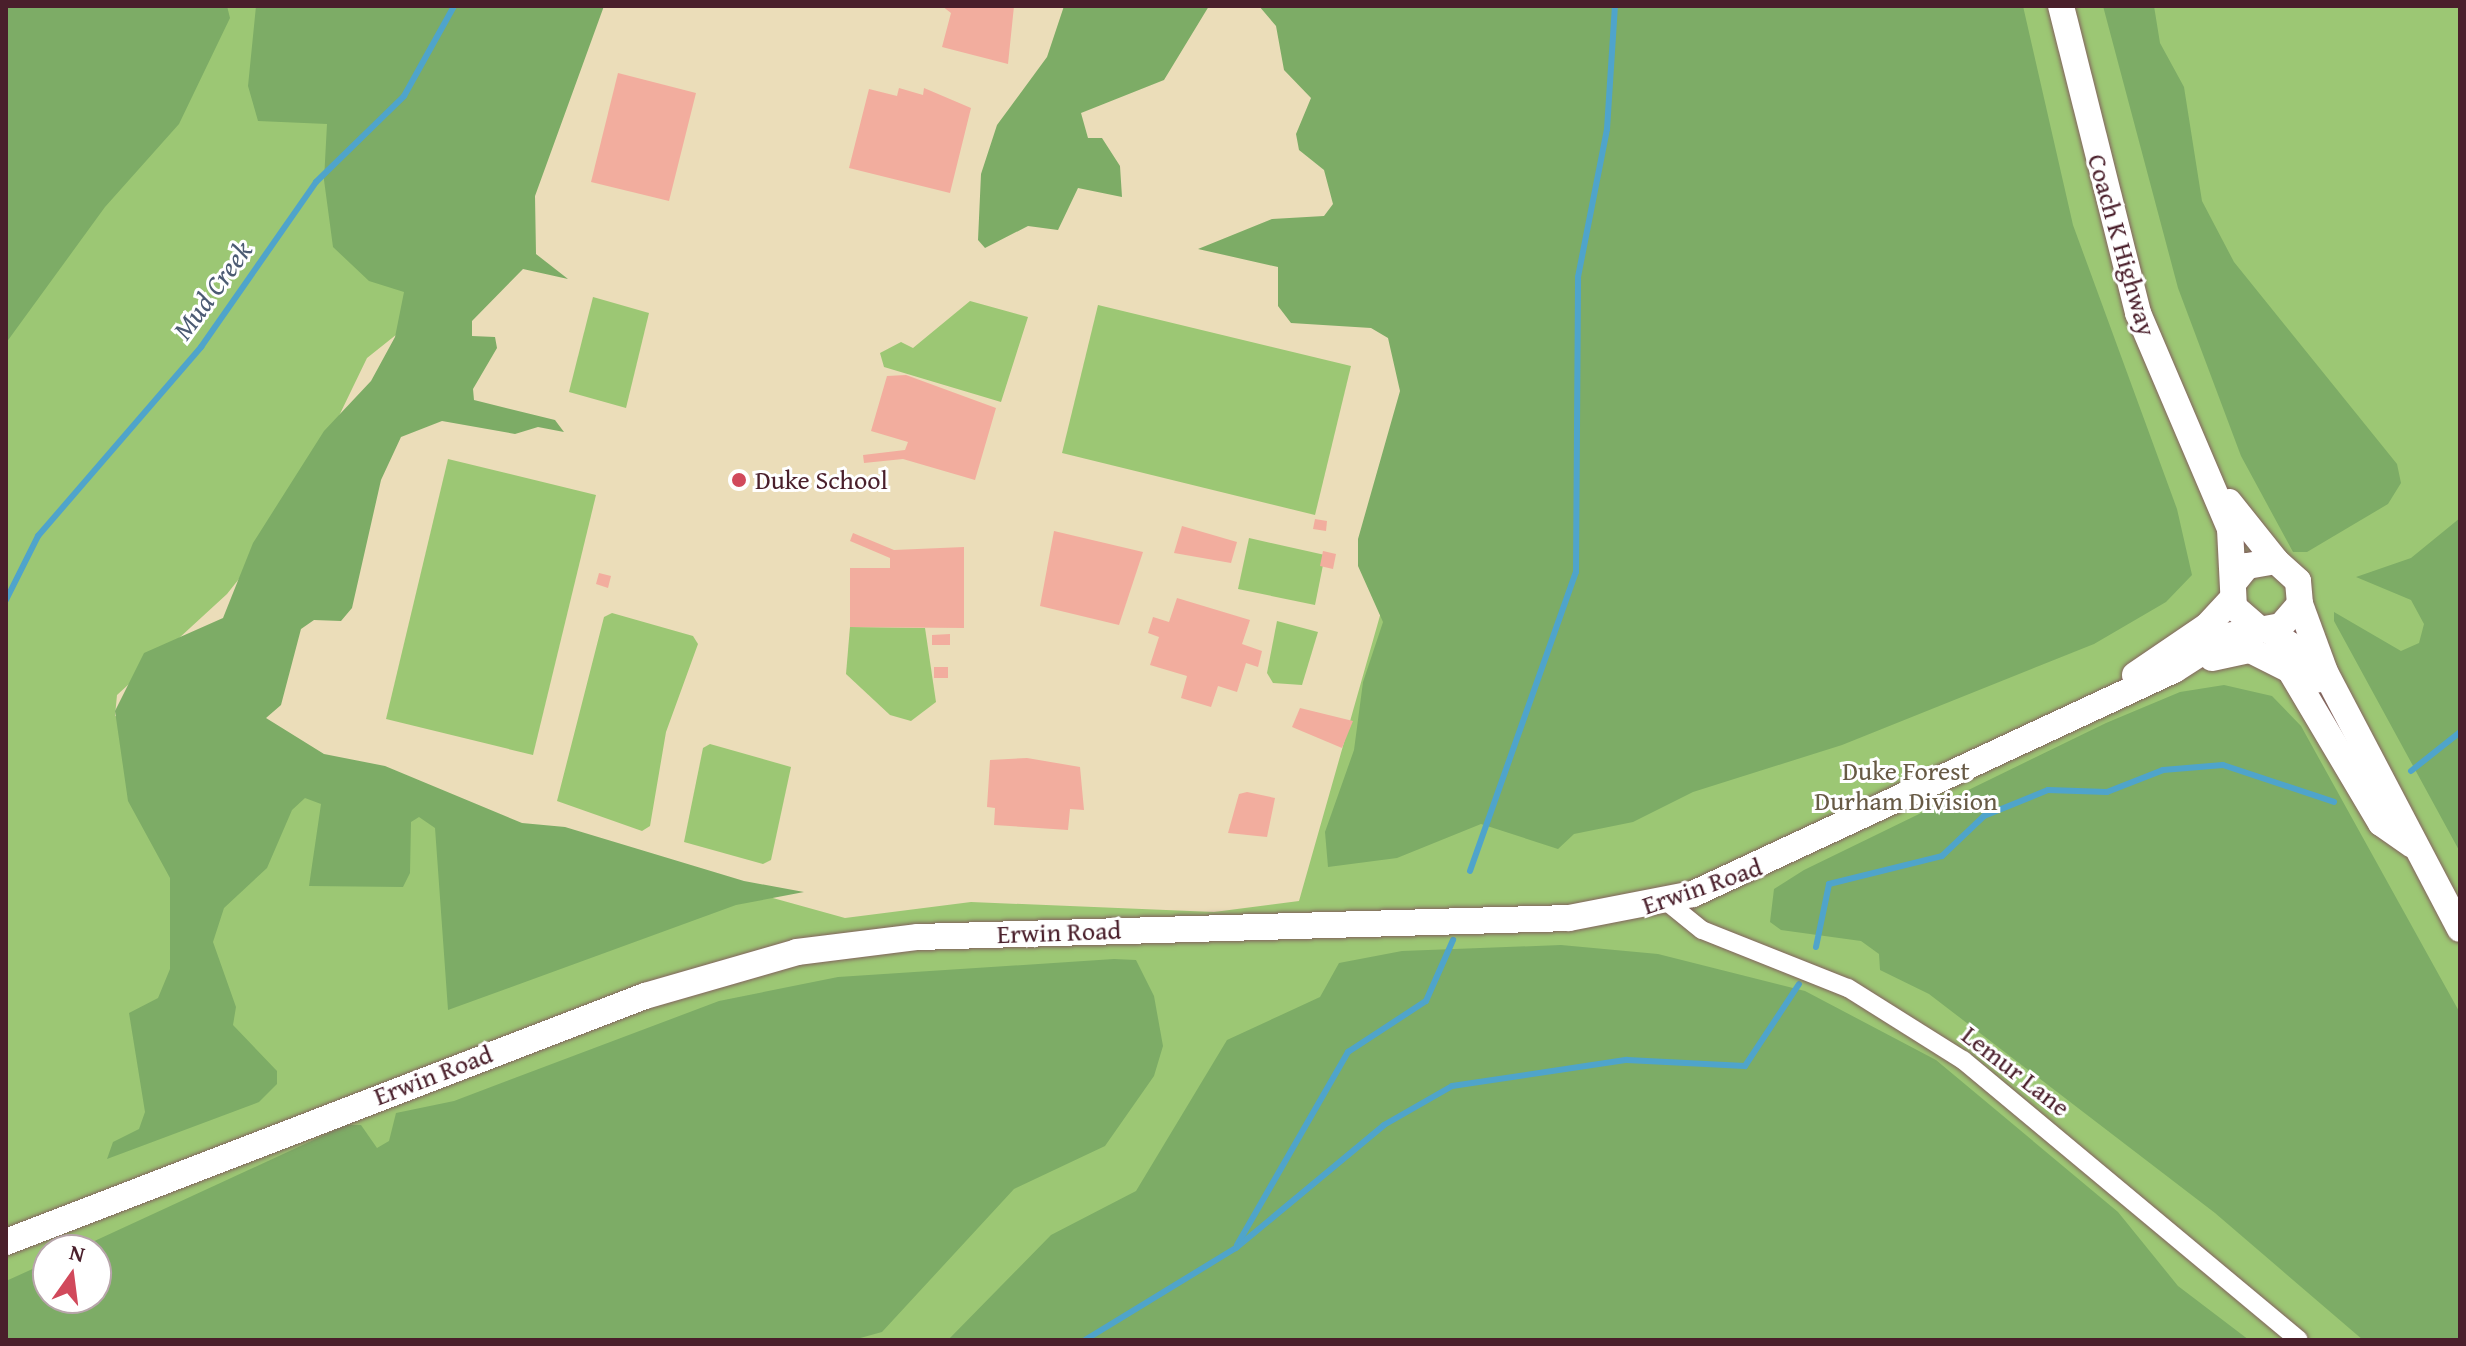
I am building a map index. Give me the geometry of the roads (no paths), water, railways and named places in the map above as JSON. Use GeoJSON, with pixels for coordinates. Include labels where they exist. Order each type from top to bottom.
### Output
{"type":"FeatureCollection","features":[{"type":"Feature","properties":{"kind":"main road","name":"Coach K Highway"},"geometry":{"type":"LineString","coordinates":[[2061,6],[2138,313],[2210,475],[2230,529],[2233,590],[2238,614],[2303,658],[2391,818],[2414,847]]}},
{"type":"Feature","properties":{"kind":"main road","name":"Coach K Highway"},"geometry":{"type":"LineString","coordinates":[[2210,475],[2276,561],[2298,581],[2300,604],[2325,672],[2414,847],[2460,929]]}},
{"type":"Feature","properties":{"kind":"main road"},"geometry":{"type":"LineString","coordinates":[[2233,590],[2247,566],[2276,561]]}},
{"type":"Feature","properties":{"kind":"main road","name":"Erwin Road"},"geometry":{"type":"LineString","coordinates":[[2117,691],[2233,590]]}},
{"type":"Feature","properties":{"kind":"main road"},"geometry":{"type":"LineString","coordinates":[[2262,629],[2288,622],[2300,604]]}},
{"type":"Feature","properties":{"kind":"main road","name":"Erwin Road"},"geometry":{"type":"LineString","coordinates":[[6,1242],[645,996],[797,952],[931,936],[1569,918],[1666,901],[1832,835],[2117,691],[2174,670],[2227,636],[2262,629]]}},
{"type":"Feature","properties":{"kind":"main road"},"geometry":{"type":"LineString","coordinates":[[2174,670],[2243,649],[2284,665],[2304,687],[2381,823],[2414,847]]}},
{"type":"Feature","properties":{"kind":"street","name":"Lemur Lane"},"geometry":{"type":"LineString","coordinates":[[1666,901],[1702,930],[1848,988],[1963,1060],[2299,1340]]}},
{"type":"Feature","properties":{"kind":"waterway","name":"Mud Creek"},"geometry":{"type":"LineString","coordinates":[[6,600],[38,536],[201,347],[316,182],[404,96],[454,6]]}},
{"type":"Feature","properties":{"kind":"waterway"},"geometry":{"type":"LineString","coordinates":[[1470,871],[1576,572],[1578,277],[1607,129],[1615,6]]}},
{"type":"Feature","properties":{"kind":"waterway"},"geometry":{"type":"LineString","coordinates":[[2411,771],[2460,732]]}},
{"type":"Feature","properties":{"kind":"waterway"},"geometry":{"type":"LineString","coordinates":[[1816,947],[1829,884],[1942,856],[1984,816],[2048,790],[2107,792],[2163,770],[2223,765],[2334,802]]}},
{"type":"Feature","properties":{"kind":"waterway"},"geometry":{"type":"LineString","coordinates":[[1237,1245],[1348,1052],[1426,1001],[1453,940]]}},
{"type":"Feature","properties":{"kind":"waterway"},"geometry":{"type":"LineString","coordinates":[[1085,1340],[1236,1248],[1384,1125],[1452,1086],[1627,1060],[1745,1066],[1799,984]]}},
{"type":"Feature","properties":{"kind":"place","name":"Duke School"},"geometry":{"type":"Point","coordinates":[739,480]}},
{"type":"Feature","properties":{"kind":"park label","name":"Duke Forest Durham Division"},"geometry":{"type":"Point","coordinates":[1906,786]}}]}
